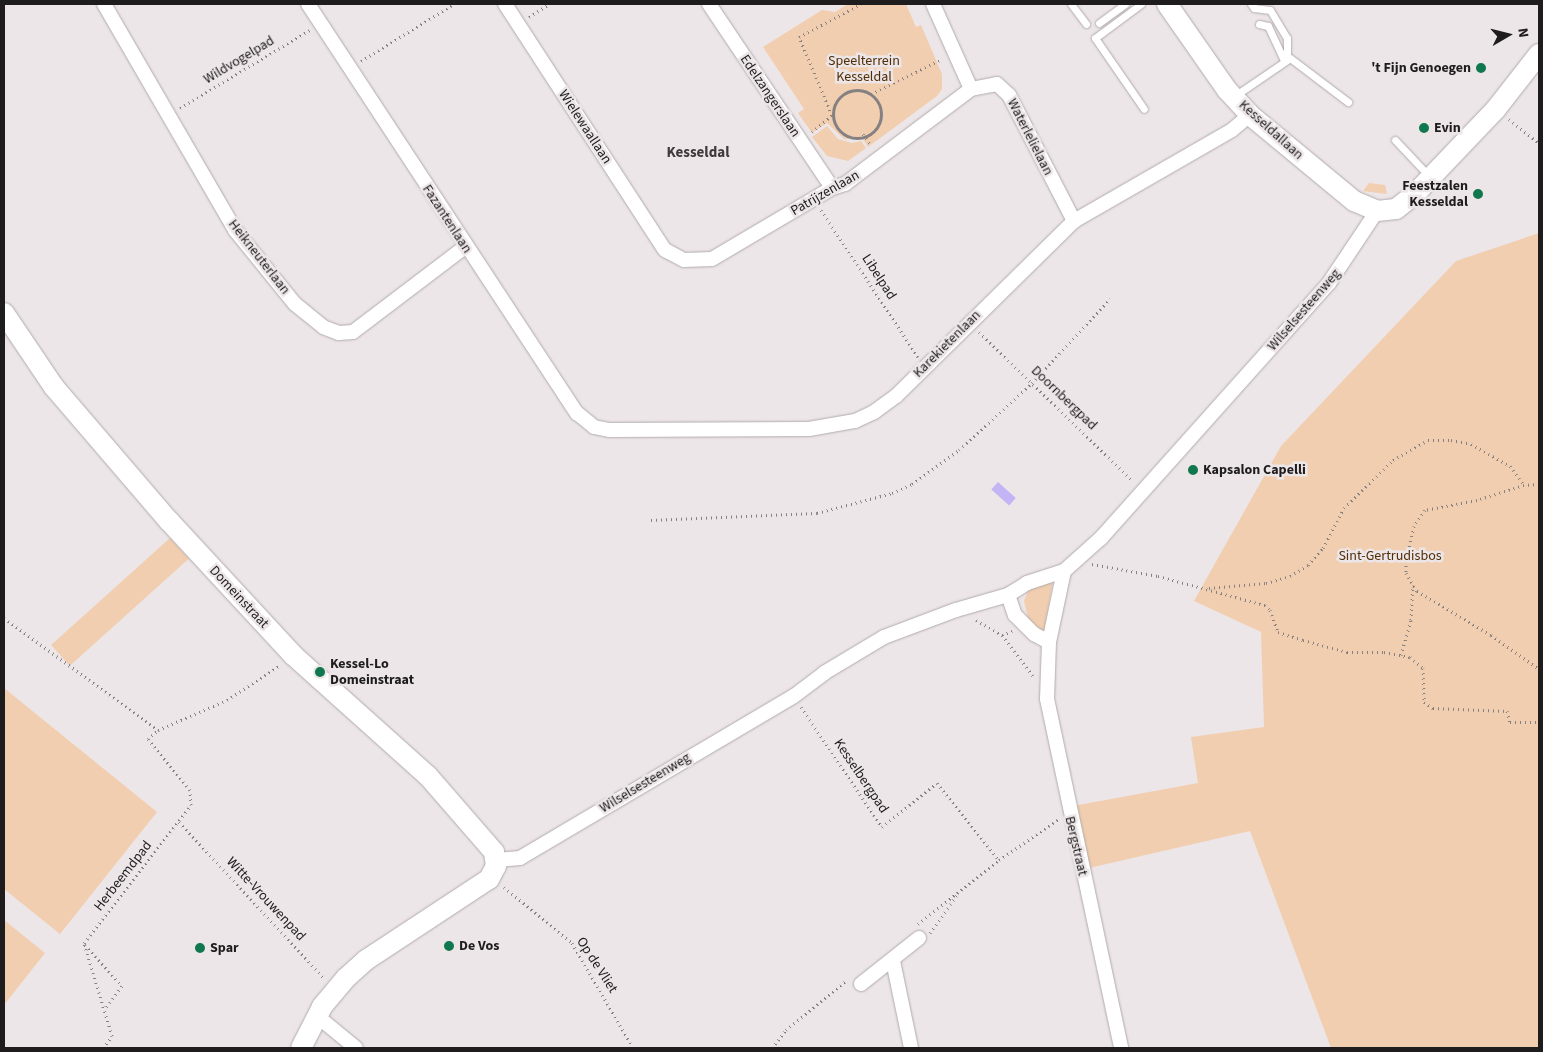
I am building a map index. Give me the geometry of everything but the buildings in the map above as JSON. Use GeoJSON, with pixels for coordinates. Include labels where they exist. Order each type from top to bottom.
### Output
{"type":"FeatureCollection","features":[{"type":"Feature","properties":{"kind":"street","name":"Heikneuterlaan"},"geometry":{"type":"LineString","coordinates":[[104,4],[235,230],[295,304],[323,327],[339,333],[353,332],[465,246]]}},
{"type":"Feature","properties":{"kind":"street","name":"Fazantenlaan"},"geometry":{"type":"LineString","coordinates":[[308,4],[465,246],[577,413],[594,427]]}},
{"type":"Feature","properties":{"kind":"street","name":"Wielewaallaan"},"geometry":{"type":"LineString","coordinates":[[505,4],[665,250]]}},
{"type":"Feature","properties":{"kind":"street","name":"Edelzangerslaan"},"geometry":{"type":"LineString","coordinates":[[709,4],[832,188]]}},
{"type":"Feature","properties":{"kind":"street"},"geometry":{"type":"LineString","coordinates":[[932,4],[970,89]]}},
{"type":"Feature","properties":{"kind":"street","name":"Kesseldallaan"},"geometry":{"type":"LineString","coordinates":[[1166,4],[1234,97],[1250,115],[1354,201],[1377,211]]}},
{"type":"Feature","properties":{"kind":"street"},"geometry":{"type":"LineString","coordinates":[[1377,211],[1390,211],[1403,205],[1432,178],[1496,109],[1539,54]]}},
{"type":"Feature","properties":{"kind":"street","name":"Waterlelielaan"},"geometry":{"type":"LineString","coordinates":[[970,89],[997,84],[1009,95],[1074,221]]}},
{"type":"Feature","properties":{"kind":"street","name":"Patrijzenlaan"},"geometry":{"type":"LineString","coordinates":[[665,250],[690,261],[712,259],[832,188],[846,184],[970,89]]}},
{"type":"Feature","properties":{"kind":"street","name":"Karekietenlaan"},"geometry":{"type":"LineString","coordinates":[[594,427],[610,430],[810,429],[855,421],[874,412],[925,367],[968,322],[1074,221],[1232,130],[1250,115]]}},
{"type":"Feature","properties":{"kind":"street","name":"Wilselsesteenweg"},"geometry":{"type":"LineString","coordinates":[[497,860],[520,858],[794,696],[824,673],[884,637],[969,606],[1008,595],[1027,583],[1064,571],[1084,555],[1144,492],[1330,283],[1377,211]]}},
{"type":"Feature","properties":{"kind":"street","name":"Domeinstraat"},"geometry":{"type":"LineString","coordinates":[[4,313],[54,387],[169,521],[292,655],[428,776],[490,847],[497,860]]}},
{"type":"Feature","properties":{"kind":"street"},"geometry":{"type":"LineString","coordinates":[[1008,595],[1015,615],[1025,625],[1049,642],[1064,571]]}},
{"type":"Feature","properties":{"kind":"street","name":"Bergstraat"},"geometry":{"type":"LineString","coordinates":[[1049,642],[1045,679],[1050,718],[1121,1048]]}},
{"type":"Feature","properties":{"kind":"street"},"geometry":{"type":"LineString","coordinates":[[301,1048],[317,1016],[337,990],[366,960],[489,879],[497,860]]}},
{"type":"Feature","properties":{"kind":"street"},"geometry":{"type":"LineString","coordinates":[[861,984],[923,937]]}},
{"type":"Feature","properties":{"kind":"street"},"geometry":{"type":"LineString","coordinates":[[893,961],[911,1048]]}},
{"type":"Feature","properties":{"kind":"street"},"geometry":{"type":"LineString","coordinates":[[317,1016],[356,1048]]}},
{"type":"Feature","properties":{"kind":"lane"},"geometry":{"type":"LineString","coordinates":[[1071,4],[1086,24]]}},
{"type":"Feature","properties":{"kind":"lane"},"geometry":{"type":"LineString","coordinates":[[1099,23],[1125,4]]}},
{"type":"Feature","properties":{"kind":"lane"},"geometry":{"type":"LineString","coordinates":[[1141,4],[1095,38],[1144,109]]}},
{"type":"Feature","properties":{"kind":"lane"},"geometry":{"type":"LineString","coordinates":[[1234,97],[1284,60],[1287,53],[1287,38],[1270,10],[1254,8],[1251,4]]}},
{"type":"Feature","properties":{"kind":"lane"},"geometry":{"type":"LineString","coordinates":[[1259,24],[1268,26],[1284,60]]}},
{"type":"Feature","properties":{"kind":"lane"},"geometry":{"type":"LineString","coordinates":[[1284,60],[1294,60],[1348,102]]}},
{"type":"Feature","properties":{"kind":"lane"},"geometry":{"type":"LineString","coordinates":[[1395,140],[1432,178]]}},
{"type":"Feature","properties":{"kind":"path"},"geometry":{"type":"LineString","coordinates":[[350,68],[454,4]]}},
{"type":"Feature","properties":{"kind":"path"},"geometry":{"type":"LineString","coordinates":[[518,24],[549,4]]}},
{"type":"Feature","properties":{"kind":"path"},"geometry":{"type":"LineString","coordinates":[[800,141],[832,115],[837,100],[849,91],[864,90],[871,94],[879,106],[880,120],[865,136],[843,134],[832,115],[799,37],[861,4]]}},
{"type":"Feature","properties":{"kind":"path","name":"Wildvogelpad"},"geometry":{"type":"LineString","coordinates":[[169,115],[321,24]]}},
{"type":"Feature","properties":{"kind":"path"},"geometry":{"type":"LineString","coordinates":[[871,94],[955,53]]}},
{"type":"Feature","properties":{"kind":"path"},"geometry":{"type":"LineString","coordinates":[[1496,109],[1539,143]]}},
{"type":"Feature","properties":{"kind":"path","name":"Libelpad"},"geometry":{"type":"LineString","coordinates":[[814,199],[925,367]]}},
{"type":"Feature","properties":{"kind":"path"},"geometry":{"type":"LineString","coordinates":[[651,520],[817,513],[892,493],[912,484],[959,450],[1032,383],[1110,299]]}},
{"type":"Feature","properties":{"kind":"path","name":"Doornbergpad"},"geometry":{"type":"LineString","coordinates":[[968,322],[1144,492]]}},
{"type":"Feature","properties":{"kind":"path"},"geometry":{"type":"LineString","coordinates":[[1205,588],[1266,583],[1290,576],[1308,566],[1322,548],[1344,508],[1393,460],[1428,440],[1451,440],[1471,444],[1510,466],[1524,484]]}},
{"type":"Feature","properties":{"kind":"path"},"geometry":{"type":"LineString","coordinates":[[1539,484],[1524,484],[1477,500],[1425,510],[1408,542],[1406,573],[1413,585],[1429,600],[1491,635],[1539,669]]}},
{"type":"Feature","properties":{"kind":"path"},"geometry":{"type":"LineString","coordinates":[[1084,555],[1090,564],[1205,588],[1265,605],[1270,610],[1278,632],[1347,652],[1401,655],[1419,662],[1423,668],[1424,702],[1433,708],[1507,711],[1510,722],[1539,722]]}},
{"type":"Feature","properties":{"kind":"path"},"geometry":{"type":"LineString","coordinates":[[1401,655],[1412,620],[1413,585]]}},
{"type":"Feature","properties":{"kind":"path"},"geometry":{"type":"LineString","coordinates":[[969,606],[975,619],[1002,636],[1020,658]]}},
{"type":"Feature","properties":{"kind":"path"},"geometry":{"type":"LineString","coordinates":[[4,618],[158,730],[227,700],[277,667]]}},
{"type":"Feature","properties":{"kind":"path"},"geometry":{"type":"LineString","coordinates":[[1002,636],[1025,625]]}},
{"type":"Feature","properties":{"kind":"path","name":"Kesselbergpad"},"geometry":{"type":"LineString","coordinates":[[794,696],[882,827],[937,783],[999,860]]}},
{"type":"Feature","properties":{"kind":"path","name":"Herbeemdpad"},"geometry":{"type":"LineString","coordinates":[[84,943],[191,805],[190,790],[148,739],[158,730]]}},
{"type":"Feature","properties":{"kind":"path","name":"Witte-Vrouwenpad"},"geometry":{"type":"LineString","coordinates":[[179,822],[337,990]]}},
{"type":"Feature","properties":{"kind":"path","name":"Op de Vliet"},"geometry":{"type":"LineString","coordinates":[[504,887],[572,943],[633,1048]]}},
{"type":"Feature","properties":{"kind":"path"},"geometry":{"type":"LineString","coordinates":[[923,937],[959,892]]}},
{"type":"Feature","properties":{"kind":"path"},"geometry":{"type":"LineString","coordinates":[[84,943],[122,986],[104,1010]]}},
{"type":"Feature","properties":{"kind":"path"},"geometry":{"type":"LineString","coordinates":[[84,943],[112,1036],[103,1048]]}},
{"type":"Feature","properties":{"kind":"green space","name":"Speelterrein Kesseldal"},"geometry":{"type":"Polygon","coordinates":[[[848,4],[906,4],[916,27],[921,25],[942,74],[942,89],[937,96],[868,147],[863,139],[844,139],[827,123],[812,133],[798,113],[804,109],[763,47],[822,10],[835,12],[848,4]]]}},
{"type":"Feature","properties":{"kind":"green space"},"geometry":{"type":"Polygon","coordinates":[[[827,126],[838,139],[852,143],[861,141],[866,148],[848,161],[827,156],[812,137],[827,126]]]}},
{"type":"Feature","properties":{"kind":"green space"},"geometry":{"type":"Polygon","coordinates":[[[1369,183],[1385,185],[1387,194],[1363,191],[1369,183]]]}},
{"type":"Feature","properties":{"kind":"green space","name":"Sint-Gertrudisbos"},"geometry":{"type":"Polygon","coordinates":[[[1539,233],[1539,1048],[1331,1048],[1250,831],[1089,868],[1073,806],[1198,783],[1191,737],[1264,727],[1261,632],[1194,601],[1200,590],[1281,446],[1456,261],[1539,233]]]}},
{"type":"Feature","properties":{"kind":"green space"},"geometry":{"type":"Polygon","coordinates":[[[170,538],[189,559],[70,666],[51,645],[170,538]]]}},
{"type":"Feature","properties":{"kind":"green space"},"geometry":{"type":"Polygon","coordinates":[[[1053,579],[1044,634],[1029,622],[1024,601],[1029,588],[1053,579]]]}},
{"type":"Feature","properties":{"kind":"green space"},"geometry":{"type":"Polygon","coordinates":[[[4,688],[157,812],[60,934],[4,889],[4,688]]]}},
{"type":"Feature","properties":{"kind":"green space"},"geometry":{"type":"Polygon","coordinates":[[[4,920],[45,953],[4,1005],[4,920]]]}},
{"type":"Feature","properties":{"kind":"shaded area"},"geometry":{"type":"Polygon","coordinates":[[[998,482],[1016,498],[1009,505],[991,489],[998,482]]]}},
{"type":"Feature","properties":{"kind":"place","name":"'t Fijn Genoegen"},"geometry":{"type":"Point","coordinates":[1481,68]}},
{"type":"Feature","properties":{"kind":"place","name":"Evin"},"geometry":{"type":"Point","coordinates":[1424,128]}},
{"type":"Feature","properties":{"kind":"place","name":"Feestzalen Kesseldal"},"geometry":{"type":"Point","coordinates":[1478,194]}},
{"type":"Feature","properties":{"kind":"place","name":"Kapsalon Capelli"},"geometry":{"type":"Point","coordinates":[1193,470]}},
{"type":"Feature","properties":{"kind":"place","name":"Kessel-Lo Domeinstraat"},"geometry":{"type":"Point","coordinates":[320,672]}},
{"type":"Feature","properties":{"kind":"place","name":"De Vos"},"geometry":{"type":"Point","coordinates":[449,946]}},
{"type":"Feature","properties":{"kind":"place","name":"Spar"},"geometry":{"type":"Point","coordinates":[200,948]}},
{"type":"Feature","properties":{"kind":"district","name":"Kesseldal"},"geometry":{"type":"Point","coordinates":[698,153]}}]}
